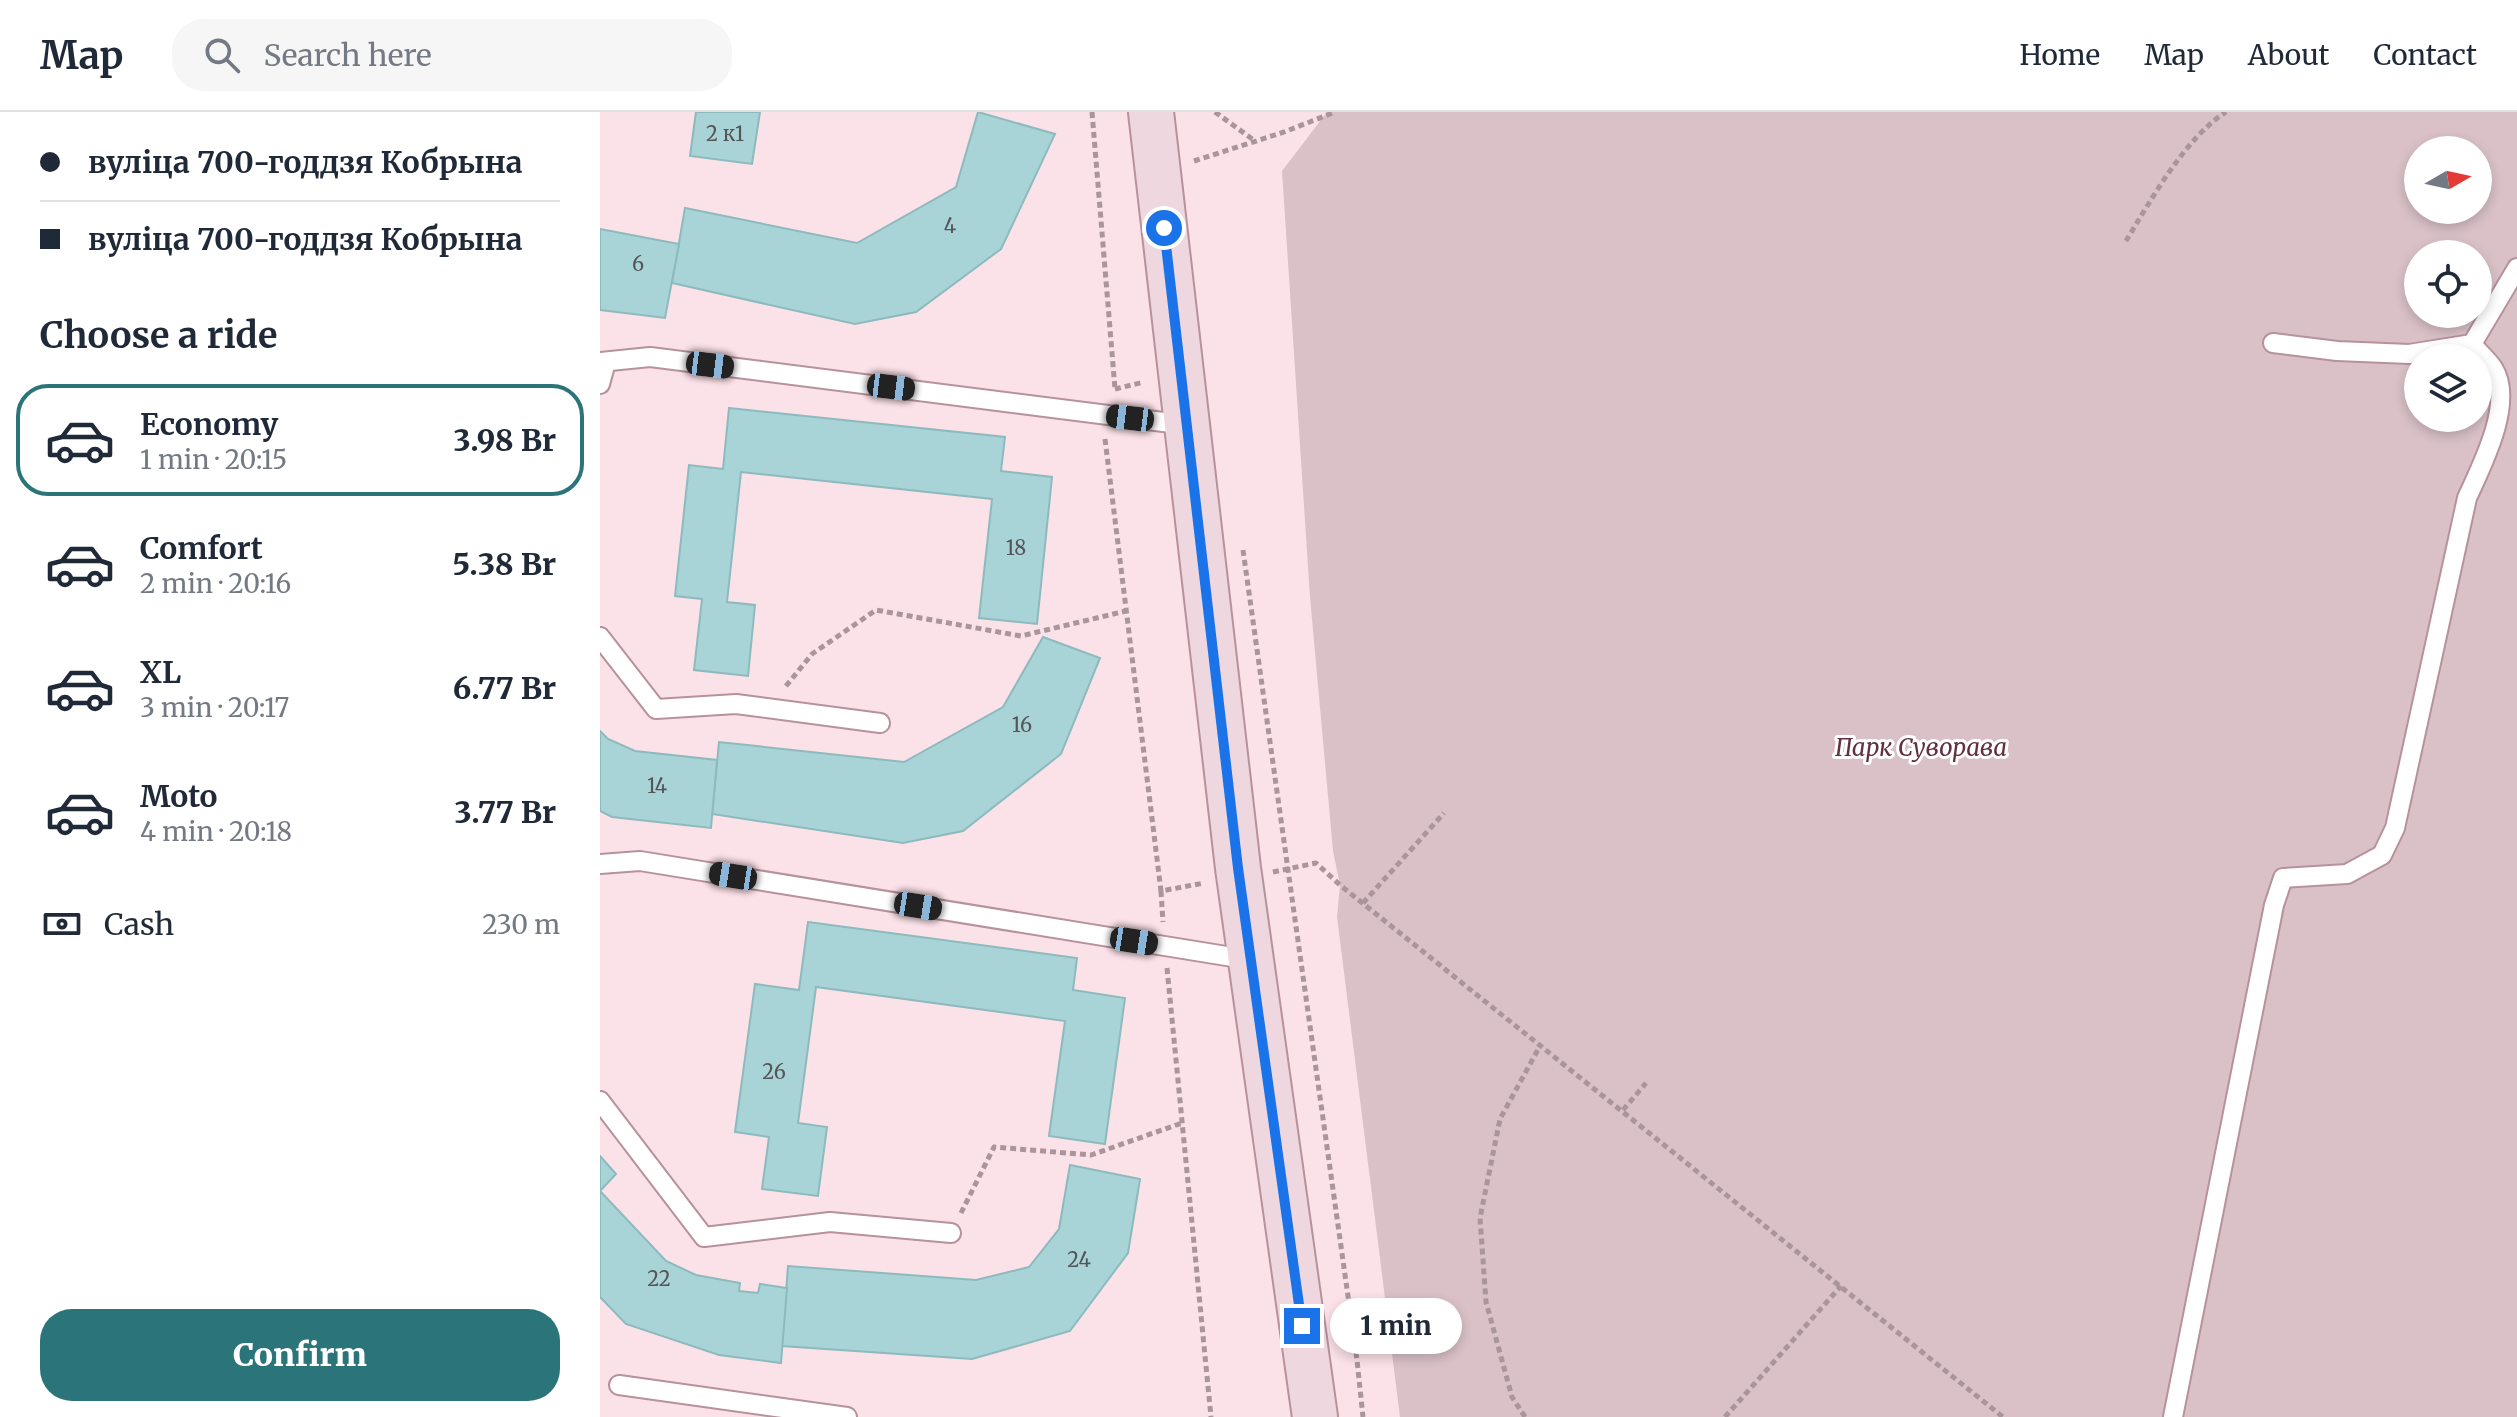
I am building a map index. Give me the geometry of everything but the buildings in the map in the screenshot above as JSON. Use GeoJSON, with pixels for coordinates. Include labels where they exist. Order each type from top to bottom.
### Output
{"type":"FeatureCollection","features":[{"type":"Feature","properties":{"kind":"street"},"geometry":{"type":"LineString","coordinates":[[1151,112],[1239,878],[1315,1417]]}},
{"type":"Feature","properties":{"kind":"lane"},"geometry":{"type":"LineString","coordinates":[[2472,344],[2517,268]]}},
{"type":"Feature","properties":{"kind":"lane"},"geometry":{"type":"LineString","coordinates":[[2273,343],[2337,351],[2404,354]]}},
{"type":"Feature","properties":{"kind":"lane"},"geometry":{"type":"LineString","coordinates":[[600,384],[603,362],[650,357],[1187,425]]}},
{"type":"Feature","properties":{"kind":"lane"},"geometry":{"type":"LineString","coordinates":[[2173,1417],[2274,905],[2283,878],[2347,874],[2382,855],[2395,828],[2467,498],[2490,449],[2501,404],[2492,368]]}},
{"type":"Feature","properties":{"kind":"lane"},"geometry":{"type":"LineString","coordinates":[[600,637],[656,709],[736,704],[880,723]]}},
{"type":"Feature","properties":{"kind":"lane"},"geometry":{"type":"LineString","coordinates":[[600,864],[640,861],[1251,960]]}},
{"type":"Feature","properties":{"kind":"lane"},"geometry":{"type":"LineString","coordinates":[[600,1101],[704,1237],[830,1222],[951,1233]]}},
{"type":"Feature","properties":{"kind":"lane"},"geometry":{"type":"LineString","coordinates":[[619,1385],[734,1409],[847,1417]]}},
{"type":"Feature","properties":{"kind":"path"},"geometry":{"type":"LineString","coordinates":[[1092,112],[1115,389],[1102,414],[1161,891],[1211,1417]]}},
{"type":"Feature","properties":{"kind":"path"},"geometry":{"type":"LineString","coordinates":[[1215,112],[1255,142]]}},
{"type":"Feature","properties":{"kind":"path"},"geometry":{"type":"LineString","coordinates":[[1194,161],[1335,112]]}},
{"type":"Feature","properties":{"kind":"path"},"geometry":{"type":"LineString","coordinates":[[2126,241],[2169,171],[2214,119],[2226,112]]}},
{"type":"Feature","properties":{"kind":"path"},"geometry":{"type":"LineString","coordinates":[[1193,149],[1196,177]]}},
{"type":"Feature","properties":{"kind":"path"},"geometry":{"type":"LineString","coordinates":[[1115,389],[1181,373]]}},
{"type":"Feature","properties":{"kind":"path"},"geometry":{"type":"LineString","coordinates":[[1241,538],[1363,1417]]}},
{"type":"Feature","properties":{"kind":"path"},"geometry":{"type":"LineString","coordinates":[[768,709],[812,654],[876,610],[1021,636],[1126,611]]}},
{"type":"Feature","properties":{"kind":"path"},"geometry":{"type":"LineString","coordinates":[[1363,903],[1444,813]]}},
{"type":"Feature","properties":{"kind":"path"},"geometry":{"type":"LineString","coordinates":[[1161,891],[1316,863],[2003,1417]]}},
{"type":"Feature","properties":{"kind":"path"},"geometry":{"type":"LineString","coordinates":[[1525,1417],[1512,1397],[1486,1302],[1480,1218],[1500,1119],[1541,1044]]}},
{"type":"Feature","properties":{"kind":"path"},"geometry":{"type":"LineString","coordinates":[[1623,1110],[1646,1083]]}},
{"type":"Feature","properties":{"kind":"path"},"geometry":{"type":"LineString","coordinates":[[951,1233],[994,1147],[1091,1155],[1182,1123]]}},
{"type":"Feature","properties":{"kind":"path"},"geometry":{"type":"LineString","coordinates":[[1725,1417],[1841,1286]]}},
{"type":"Feature","properties":{"kind":"green space","name":"Парк Суворава"},"geometry":{"type":"Polygon","coordinates":[[[1327,112],[2517,112],[2517,1417],[1400,1417],[1337,917],[1340,885],[1333,851],[1310,597],[1282,171],[1327,112]]]}},
{"type":"Feature","properties":{"kind":"route"},"geometry":{"type":"LineString","coordinates":[[1164,228],[1238,868],[1302,1326]]}}]}
